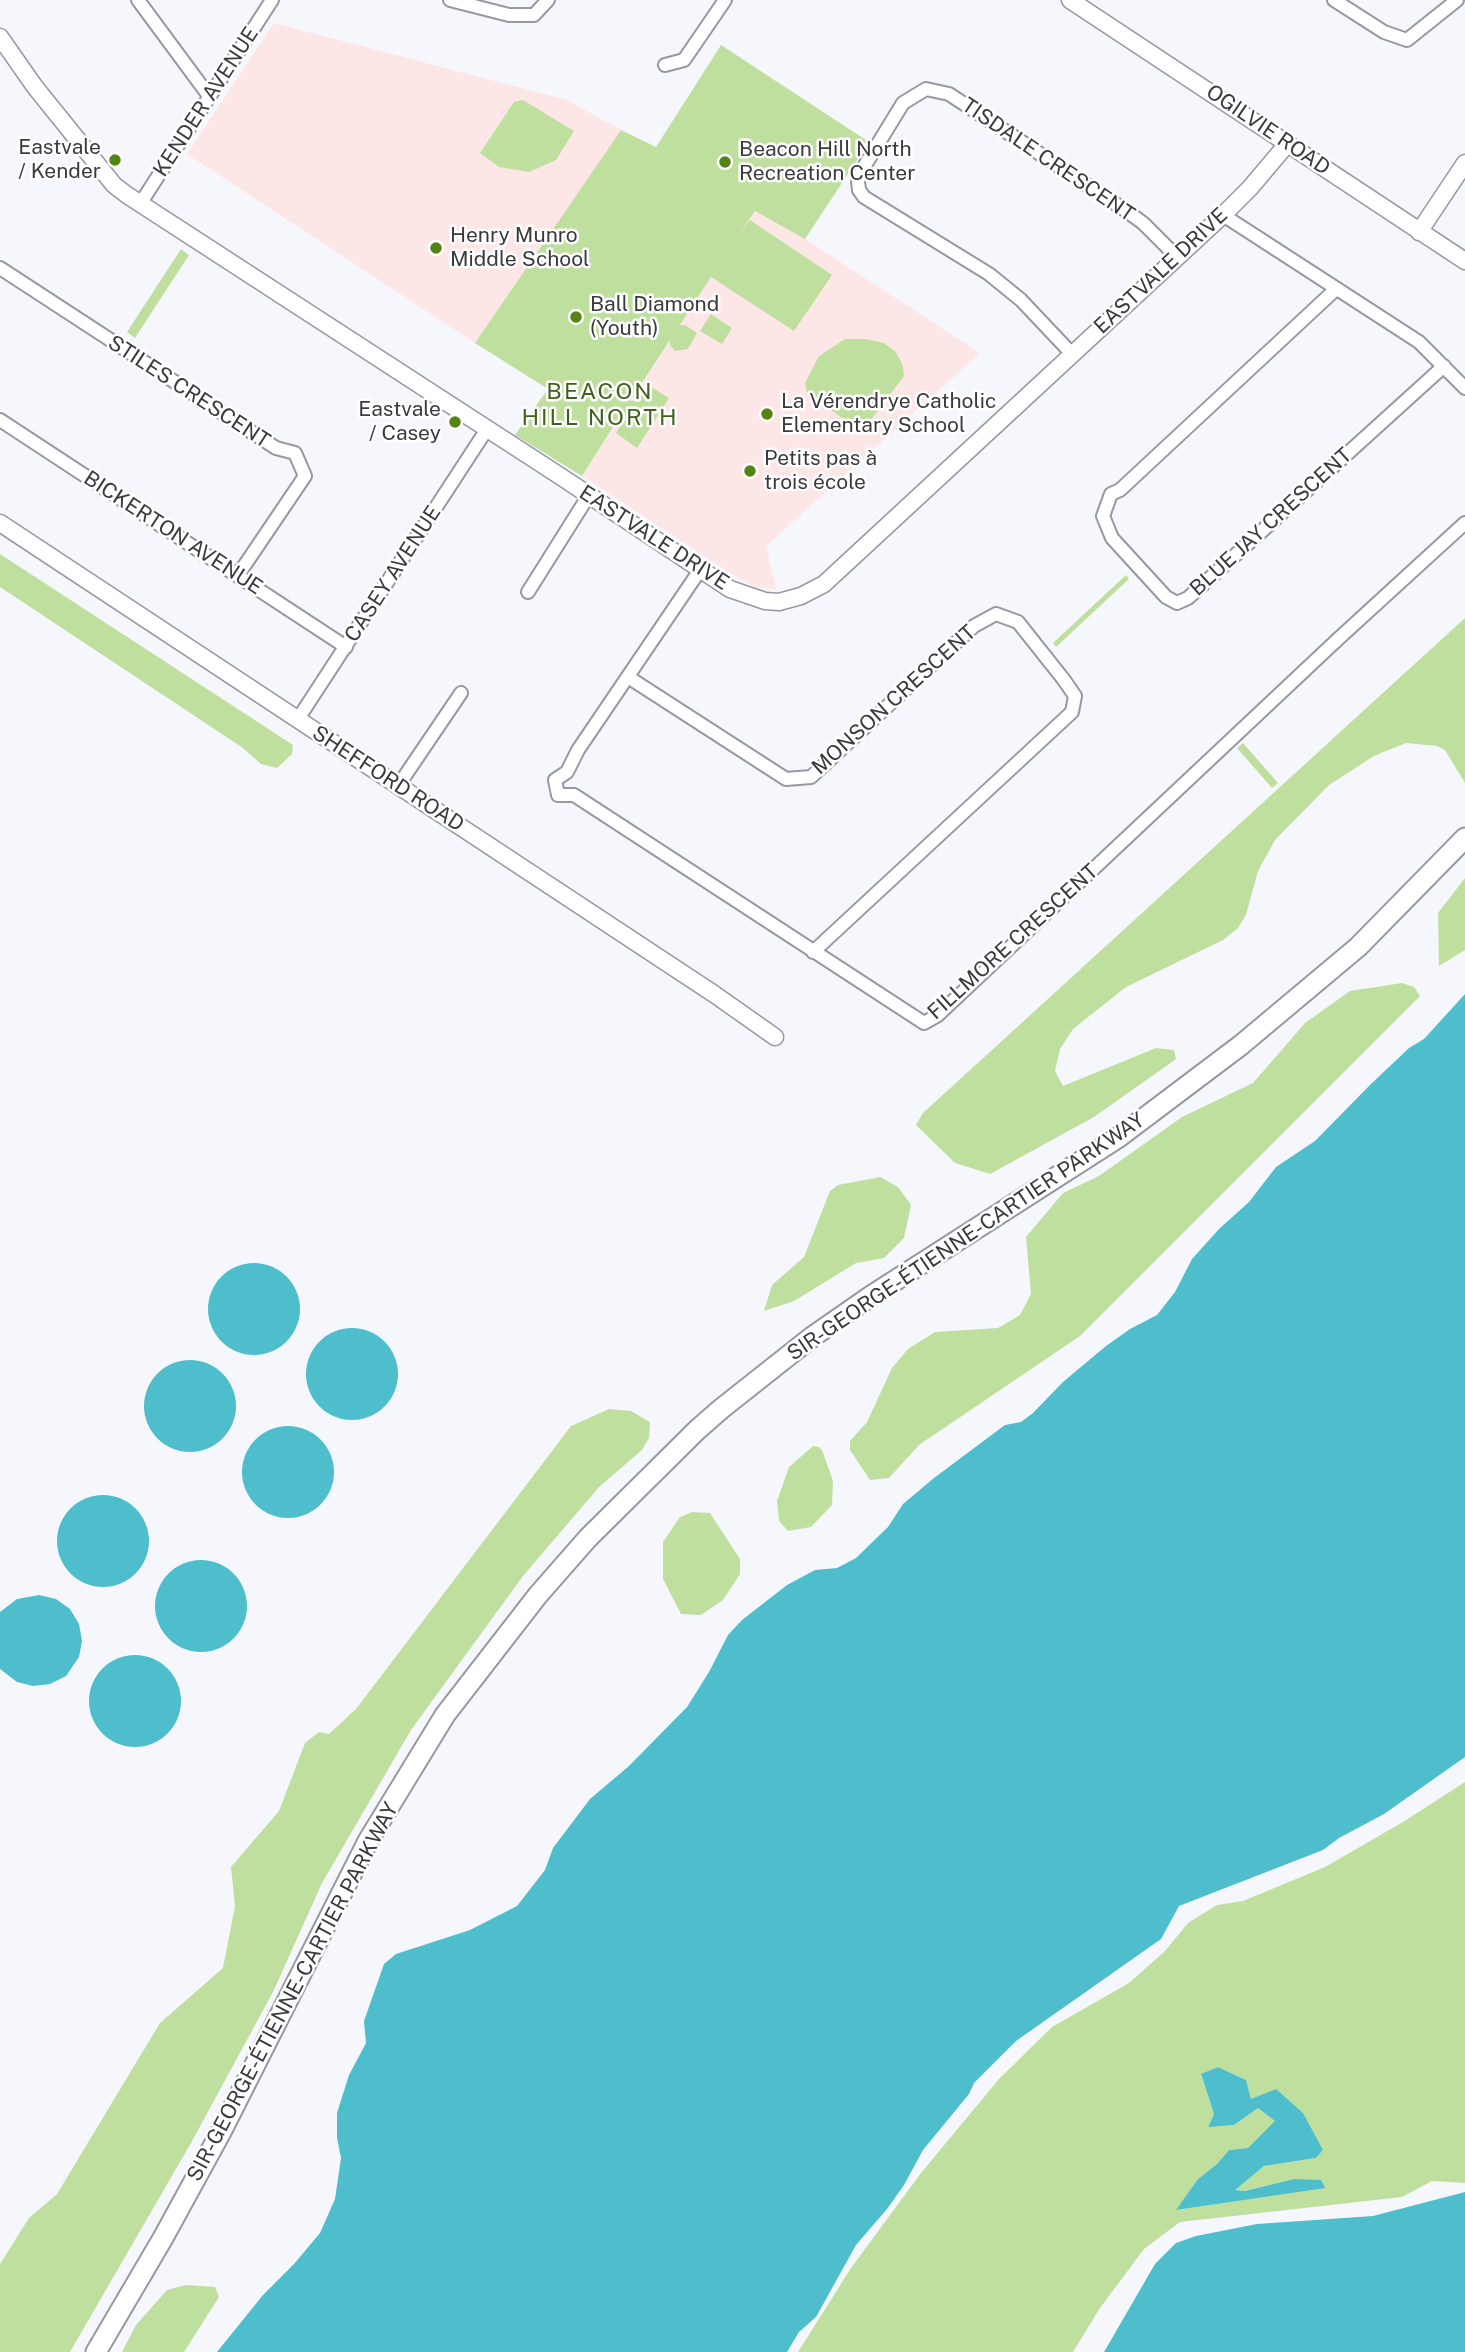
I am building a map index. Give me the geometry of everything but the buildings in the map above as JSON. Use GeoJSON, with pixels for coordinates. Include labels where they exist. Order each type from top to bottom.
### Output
{"type":"FeatureCollection","features":[{"type":"Feature","properties":{"kind":"main road","name":"SIR-GEORGE-ÉTIENNE-CARTIER PARKWAY"},"geometry":{"type":"LineString","coordinates":[[96,2352],[221,2132],[368,1841],[445,1715],[538,1595],[580,1547],[720,1409],[812,1337],[871,1296],[1119,1137],[1241,1045],[1358,947],[1465,838]]}},
{"type":"Feature","properties":{"kind":"street"},"geometry":{"type":"LineString","coordinates":[[138,0],[209,96]]}},
{"type":"Feature","properties":{"kind":"street","name":"KENDER AVENUE"},"geometry":{"type":"LineString","coordinates":[[140,204],[272,0]]}},
{"type":"Feature","properties":{"kind":"street"},"geometry":{"type":"LineString","coordinates":[[450,0],[509,15],[534,15],[548,0]]}},
{"type":"Feature","properties":{"kind":"street"},"geometry":{"type":"LineString","coordinates":[[665,65],[684,60],[725,0]]}},
{"type":"Feature","properties":{"kind":"street","name":"OGILVIE ROAD"},"geometry":{"type":"LineString","coordinates":[[1070,0],[1465,261]]}},
{"type":"Feature","properties":{"kind":"street"},"geometry":{"type":"LineString","coordinates":[[1334,0],[1384,32],[1407,40],[1457,0]]}},
{"type":"Feature","properties":{"kind":"street","name":"EASTVALE DRIVE"},"geometry":{"type":"LineString","coordinates":[[0,37],[35,87],[114,184],[140,204],[700,570],[730,589],[765,601],[779,602],[801,596],[824,584],[1223,215],[1288,143]]}},
{"type":"Feature","properties":{"kind":"street","name":"TISDALE CRESCENT"},"geometry":{"type":"LineString","coordinates":[[1072,354],[1021,300],[989,274],[864,197],[859,190],[858,181],[862,170],[904,103],[926,89],[949,94],[1125,210],[1143,223],[1177,257]]}},
{"type":"Feature","properties":{"kind":"street"},"geometry":{"type":"LineString","coordinates":[[1419,232],[1465,163]]}},
{"type":"Feature","properties":{"kind":"street"},"geometry":{"type":"LineString","coordinates":[[1223,215],[1419,342],[1465,388]]}},
{"type":"Feature","properties":{"kind":"street","name":"STILES CRESCENT"},"geometry":{"type":"LineString","coordinates":[[0,268],[276,448],[295,453],[305,475],[238,575]]}},
{"type":"Feature","properties":{"kind":"street","name":"BLUE JAY CRESCENT"},"geometry":{"type":"LineString","coordinates":[[1335,289],[1120,490],[1111,494],[1102,516],[1112,538],[1166,597],[1177,603],[1188,597],[1444,366]]}},
{"type":"Feature","properties":{"kind":"street","name":"BICKERTON AVENUE"},"geometry":{"type":"LineString","coordinates":[[0,420],[346,647]]}},
{"type":"Feature","properties":{"kind":"street","name":"CASEY AVENUE"},"geometry":{"type":"LineString","coordinates":[[298,719],[487,429]]}},
{"type":"Feature","properties":{"kind":"street"},"geometry":{"type":"LineString","coordinates":[[528,592],[589,495]]}},
{"type":"Feature","properties":{"kind":"street","name":"SHEFFORD ROAD"},"geometry":{"type":"LineString","coordinates":[[0,523],[714,994],[775,1038]]}},
{"type":"Feature","properties":{"kind":"street","name":"FILLMORE CRESCENT"},"geometry":{"type":"LineString","coordinates":[[700,570],[578,750],[567,772],[555,780],[558,795],[574,795],[924,1023],[938,1015],[1465,523]]}},
{"type":"Feature","properties":{"kind":"street","name":"MONSON CRESCENT"},"geometry":{"type":"LineString","coordinates":[[628,677],[786,779],[811,777],[974,626],[996,614],[1018,622],[1070,688],[1075,696],[1072,712],[813,952]]}},
{"type":"Feature","properties":{"kind":"street"},"geometry":{"type":"LineString","coordinates":[[398,786],[461,693]]}},
{"type":"Feature","properties":{"kind":"shaded area","name":"Henry Munro Middle School"},"geometry":{"type":"Polygon","coordinates":[[[274,23],[567,100],[621,130],[475,343],[187,154],[274,23]]]}},
{"type":"Feature","properties":{"kind":"shaded area","name":"La Vérendrye Catholic Elementary School"},"geometry":{"type":"Polygon","coordinates":[[[755,210],[805,239],[980,353],[766,546],[776,589],[755,587],[733,575],[582,476],[755,210]]]}},
{"type":"Feature","properties":{"kind":"green space"},"geometry":{"type":"Polygon","coordinates":[[[721,45],[869,142],[805,239],[755,211],[736,239],[750,220],[832,275],[794,331],[711,277],[680,325],[685,325],[697,333],[688,349],[675,351],[670,340],[630,401],[638,400],[648,385],[669,398],[637,448],[616,433],[624,420],[622,413],[582,476],[515,435],[548,389],[475,343],[621,130],[656,147],[721,45]]]}},
{"type":"Feature","properties":{"kind":"green space"},"geometry":{"type":"Polygon","coordinates":[[[523,100],[574,131],[556,160],[529,172],[499,167],[480,153],[514,102],[523,100]]]}},
{"type":"Feature","properties":{"kind":"green space"},"geometry":{"type":"Polygon","coordinates":[[[181,249],[189,255],[135,338],[127,332],[181,249]]]}},
{"type":"Feature","properties":{"kind":"green space"},"geometry":{"type":"Polygon","coordinates":[[[711,314],[732,328],[722,344],[700,331],[711,314]]]}},
{"type":"Feature","properties":{"kind":"green space"},"geometry":{"type":"Polygon","coordinates":[[[845,339],[866,339],[884,343],[896,352],[903,366],[904,376],[867,425],[856,428],[807,393],[805,383],[819,356],[845,339]]]}},
{"type":"Feature","properties":{"kind":"green space"},"geometry":{"type":"Polygon","coordinates":[[[0,554],[293,745],[292,754],[277,768],[261,764],[243,748],[0,587],[0,554]]]}},
{"type":"Feature","properties":{"kind":"green space"},"geometry":{"type":"Polygon","coordinates":[[[1126,575],[1129,579],[1056,647],[1053,643],[1126,575]]]}},
{"type":"Feature","properties":{"kind":"green space"},"geometry":{"type":"Polygon","coordinates":[[[1465,618],[1465,783],[1445,750],[1437,746],[1406,743],[1374,756],[1329,785],[1275,840],[1258,871],[1246,915],[1238,928],[1223,940],[1126,987],[1073,1029],[1060,1049],[1055,1071],[1063,1086],[1156,1048],[1174,1050],[1176,1059],[1094,1117],[990,1174],[955,1163],[916,1125],[923,1113],[1465,618]]]}},
{"type":"Feature","properties":{"kind":"green space"},"geometry":{"type":"Polygon","coordinates":[[[1243,743],[1278,783],[1272,788],[1237,748],[1243,743]]]}},
{"type":"Feature","properties":{"kind":"green space"},"geometry":{"type":"Polygon","coordinates":[[[1465,878],[1465,950],[1439,966],[1438,913],[1465,878]]]}},
{"type":"Feature","properties":{"kind":"green space"},"geometry":{"type":"Polygon","coordinates":[[[1402,983],[1414,987],[1420,996],[1080,1336],[919,1445],[889,1478],[870,1480],[850,1450],[850,1441],[867,1422],[892,1368],[908,1349],[935,1332],[998,1328],[1020,1315],[1031,1294],[1026,1237],[1063,1193],[1099,1176],[1182,1117],[1253,1083],[1305,1023],[1350,991],[1402,983]]]}},
{"type":"Feature","properties":{"kind":"green space"},"geometry":{"type":"Polygon","coordinates":[[[880,1177],[898,1187],[911,1205],[904,1238],[884,1258],[856,1263],[794,1301],[764,1311],[772,1285],[804,1257],[830,1191],[838,1185],[880,1177]]]}},
{"type":"Feature","properties":{"kind":"green space"},"geometry":{"type":"Polygon","coordinates":[[[609,1409],[631,1411],[650,1422],[649,1438],[642,1450],[599,1487],[523,1576],[411,1730],[322,1883],[273,1992],[191,2143],[70,2352],[0,2352],[0,2264],[29,2218],[57,2194],[160,2023],[223,1968],[235,1906],[231,1867],[279,1811],[305,1743],[319,1732],[329,1734],[356,1709],[571,1426],[609,1409]]]}},
{"type":"Feature","properties":{"kind":"green space"},"geometry":{"type":"Polygon","coordinates":[[[813,1446],[822,1450],[833,1481],[832,1505],[811,1527],[788,1531],[779,1521],[777,1501],[789,1467],[813,1446]]]}},
{"type":"Feature","properties":{"kind":"green space"},"geometry":{"type":"Polygon","coordinates":[[[692,1512],[710,1513],[740,1559],[740,1574],[723,1600],[701,1615],[681,1614],[663,1579],[663,1542],[680,1517],[692,1512]]]}},
{"type":"Feature","properties":{"kind":"green space"},"geometry":{"type":"Polygon","coordinates":[[[1465,1782],[1465,2183],[1432,2181],[1402,2197],[1180,2222],[1144,2249],[1100,2308],[1073,2352],[798,2352],[851,2268],[921,2173],[999,2079],[1052,2027],[1129,1983],[1165,1951],[1188,1923],[1217,1905],[1243,1901],[1325,1867],[1465,1782]],[[1218,2067],[1201,2075],[1214,2114],[1208,2126],[1234,2125],[1258,2108],[1276,2121],[1248,2148],[1229,2150],[1198,2179],[1177,2210],[1325,2187],[1294,2179],[1245,2191],[1234,2190],[1264,2166],[1316,2158],[1323,2150],[1251,2099],[1246,2080],[1218,2067]]]}},
{"type":"Feature","properties":{"kind":"green space"},"geometry":{"type":"Polygon","coordinates":[[[186,2285],[215,2287],[219,2297],[184,2352],[122,2352],[136,2325],[167,2290],[186,2285]]]}},
{"type":"Feature","properties":{"kind":"water"},"geometry":{"type":"Polygon","coordinates":[[[1465,994],[1465,1757],[1384,1814],[1339,1838],[1323,1850],[1179,1906],[1161,1939],[1016,2041],[974,2083],[969,2094],[923,2150],[904,2185],[856,2245],[816,2317],[799,2332],[787,2352],[217,2352],[263,2295],[320,2233],[335,2199],[341,2158],[337,2138],[337,2113],[349,2075],[366,2043],[364,2021],[384,1964],[396,1954],[470,1930],[517,1906],[545,1870],[553,1848],[590,1799],[629,1766],[687,1707],[728,1635],[742,1620],[787,1585],[815,1570],[837,1568],[856,1558],[888,1527],[903,1504],[934,1478],[1005,1425],[1021,1422],[1106,1346],[1157,1315],[1175,1292],[1192,1259],[1219,1229],[1249,1202],[1276,1167],[1315,1141],[1409,1048],[1424,1039],[1465,994]]]}},
{"type":"Feature","properties":{"kind":"water"},"geometry":{"type":"Polygon","coordinates":[[[254,1263],[280,1271],[292,1283],[300,1309],[292,1335],[280,1347],[254,1355],[228,1347],[216,1335],[208,1309],[216,1283],[228,1271],[254,1263]]]}},
{"type":"Feature","properties":{"kind":"water"},"geometry":{"type":"Polygon","coordinates":[[[352,1328],[378,1336],[390,1348],[398,1374],[390,1400],[378,1412],[352,1420],[326,1412],[314,1400],[306,1374],[314,1348],[326,1336],[352,1328]]]}},
{"type":"Feature","properties":{"kind":"water"},"geometry":{"type":"Polygon","coordinates":[[[190,1360],[216,1368],[228,1380],[236,1406],[228,1432],[216,1444],[190,1452],[164,1444],[152,1432],[144,1406],[152,1380],[164,1368],[190,1360]]]}},
{"type":"Feature","properties":{"kind":"water"},"geometry":{"type":"Polygon","coordinates":[[[288,1426],[314,1434],[326,1446],[334,1472],[326,1498],[314,1510],[288,1518],[262,1510],[250,1498],[242,1472],[250,1446],[262,1434],[288,1426]]]}},
{"type":"Feature","properties":{"kind":"water"},"geometry":{"type":"Polygon","coordinates":[[[103,1495],[129,1503],[141,1515],[149,1541],[141,1567],[129,1579],[103,1587],[77,1579],[65,1567],[57,1541],[65,1515],[77,1503],[103,1495]]]}},
{"type":"Feature","properties":{"kind":"water"},"geometry":{"type":"Polygon","coordinates":[[[201,1560],[227,1568],[239,1580],[247,1606],[239,1632],[227,1644],[201,1652],[175,1644],[163,1632],[155,1606],[163,1580],[175,1568],[201,1560]]]}},
{"type":"Feature","properties":{"kind":"water"},"geometry":{"type":"Polygon","coordinates":[[[39,1595],[56,1599],[70,1609],[79,1624],[82,1641],[79,1657],[66,1676],[50,1684],[33,1686],[17,1682],[0,1669],[0,1612],[17,1599],[39,1595]]]}},
{"type":"Feature","properties":{"kind":"water"},"geometry":{"type":"Polygon","coordinates":[[[135,1655],[161,1663],[173,1675],[181,1701],[173,1727],[161,1739],[135,1747],[109,1739],[97,1727],[89,1701],[97,1675],[109,1663],[135,1655]]]}},
{"type":"Feature","properties":{"kind":"water"},"geometry":{"type":"Polygon","coordinates":[[[1218,2067],[1246,2080],[1251,2099],[1276,2089],[1303,2113],[1323,2150],[1316,2158],[1264,2166],[1235,2190],[1245,2191],[1294,2179],[1321,2180],[1325,2188],[1176,2210],[1198,2179],[1229,2150],[1248,2148],[1275,2121],[1258,2108],[1234,2125],[1208,2127],[1214,2114],[1201,2074],[1218,2067]]]}},
{"type":"Feature","properties":{"kind":"water"},"geometry":{"type":"Polygon","coordinates":[[[1465,2192],[1465,2352],[1104,2352],[1155,2264],[1176,2243],[1196,2236],[1257,2224],[1373,2216],[1465,2192]]]}},
{"type":"Feature","properties":{"kind":"place","name":"Eastvale / Kender"},"geometry":{"type":"Point","coordinates":[115,160]}},
{"type":"Feature","properties":{"kind":"place","name":"Beacon Hill North Recreation Center"},"geometry":{"type":"Point","coordinates":[725,162]}},
{"type":"Feature","properties":{"kind":"place","name":"Henry Munro Middle School"},"geometry":{"type":"Point","coordinates":[436,248]}},
{"type":"Feature","properties":{"kind":"place","name":"Ball Diamond (Youth)"},"geometry":{"type":"Point","coordinates":[576,317]}},
{"type":"Feature","properties":{"kind":"place","name":"La Vérendrye Catholic Elementary School"},"geometry":{"type":"Point","coordinates":[767,414]}},
{"type":"Feature","properties":{"kind":"place","name":"Eastvale / Casey"},"geometry":{"type":"Point","coordinates":[455,422]}},
{"type":"Feature","properties":{"kind":"place","name":"Petits pas à trois école"},"geometry":{"type":"Point","coordinates":[750,471]}},
{"type":"Feature","properties":{"kind":"district","name":"BEACON HILL NORTH"},"geometry":{"type":"Point","coordinates":[600,405]}}]}
